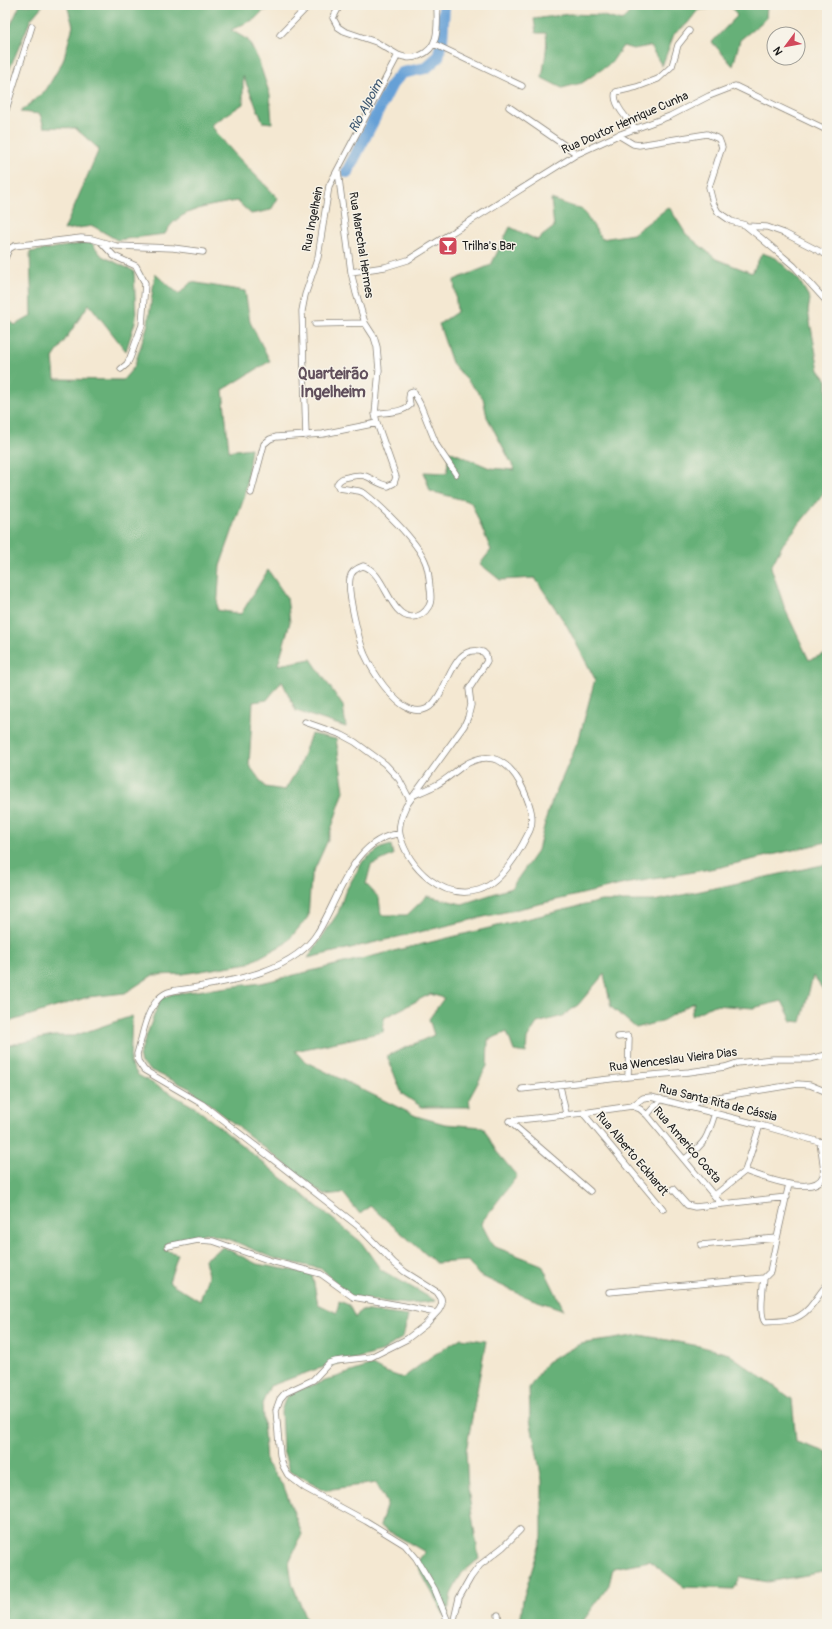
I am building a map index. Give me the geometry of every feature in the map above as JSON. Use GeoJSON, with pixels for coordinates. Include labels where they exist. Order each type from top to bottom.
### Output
{"type":"FeatureCollection","features":[{"type":"Feature","properties":{"kind":"street"},"geometry":{"type":"LineString","coordinates":[[280,35],[309,5]]}},
{"type":"Feature","properties":{"kind":"street"},"geometry":{"type":"LineString","coordinates":[[340,5],[334,18],[338,27],[344,31],[376,42],[406,58],[414,58],[422,55],[435,44],[438,26],[437,5]]}},
{"type":"Feature","properties":{"kind":"street"},"geometry":{"type":"LineString","coordinates":[[5,113],[32,26]]}},
{"type":"Feature","properties":{"kind":"street"},"geometry":{"type":"LineString","coordinates":[[636,129],[628,120],[615,100],[614,95],[616,92],[637,87],[658,79],[672,66],[678,45],[689,31]]}},
{"type":"Feature","properties":{"kind":"street"},"geometry":{"type":"LineString","coordinates":[[435,44],[522,86]]}},
{"type":"Feature","properties":{"kind":"street","name":"Rua Ingelhein"},"geometry":{"type":"LineString","coordinates":[[306,436],[302,311],[305,295],[318,257],[329,186],[398,54]]}},
{"type":"Feature","properties":{"kind":"street","name":"Rua Doutor Henrique Cunha"},"geometry":{"type":"LineString","coordinates":[[352,272],[385,267],[408,260],[577,154],[618,135],[670,116],[709,96],[735,86],[827,130]]}},
{"type":"Feature","properties":{"kind":"street"},"geometry":{"type":"LineString","coordinates":[[509,107],[577,154]]}},
{"type":"Feature","properties":{"kind":"street"},"geometry":{"type":"LineString","coordinates":[[618,135],[633,144],[707,134],[716,136],[722,147],[709,187],[710,195],[718,212],[731,221],[754,227],[767,226],[827,254]]}},
{"type":"Feature","properties":{"kind":"street","name":"Rua Marechal Hermes"},"geometry":{"type":"LineString","coordinates":[[338,171],[352,272],[364,323],[374,337],[379,360],[375,414],[396,481],[388,486],[369,476],[359,474],[340,480],[337,484],[344,490],[359,490],[364,493],[412,541],[424,560],[429,572],[431,600],[430,605],[421,616],[406,616],[400,612],[377,577],[370,570],[363,566],[354,570],[350,578],[349,589],[358,634],[365,655],[390,694],[410,709],[417,710],[430,706],[436,702],[453,667],[464,654],[472,650],[477,650],[486,655],[487,661],[469,689],[471,705],[464,726],[412,798]]}},
{"type":"Feature","properties":{"kind":"street"},"geometry":{"type":"LineString","coordinates":[[745,225],[794,266],[827,302]]}},
{"type":"Feature","properties":{"kind":"street"},"geometry":{"type":"LineString","coordinates":[[5,258],[9,249],[14,246],[82,238],[92,239],[122,247],[173,248],[203,252]]}},
{"type":"Feature","properties":{"kind":"street"},"geometry":{"type":"LineString","coordinates":[[101,242],[114,256],[136,266],[145,283],[142,325],[130,358],[127,364],[121,369]]}},
{"type":"Feature","properties":{"kind":"street"},"geometry":{"type":"LineString","coordinates":[[315,324],[364,323]]}},
{"type":"Feature","properties":{"kind":"street"},"geometry":{"type":"LineString","coordinates":[[375,414],[398,411],[409,407],[409,395],[410,392],[413,391],[420,404],[437,446],[456,474]]}},
{"type":"Feature","properties":{"kind":"street"},"geometry":{"type":"LineString","coordinates":[[251,493],[264,444],[276,437],[323,434],[377,423]]}},
{"type":"Feature","properties":{"kind":"street"},"geometry":{"type":"LineString","coordinates":[[305,722],[342,735],[385,764],[394,772],[412,798]]}},
{"type":"Feature","properties":{"kind":"street"},"geometry":{"type":"LineString","coordinates":[[481,757],[493,758],[500,760],[514,772],[530,805],[532,822],[530,830],[516,857],[502,874],[480,890],[458,892],[434,883],[423,875],[406,850],[399,834],[403,813],[412,798],[436,785],[464,765],[481,757]]}},
{"type":"Feature","properties":{"kind":"street"},"geometry":{"type":"LineString","coordinates":[[399,834],[391,835],[375,843],[357,860],[318,934],[290,960],[279,966],[255,974],[192,988],[170,990],[166,992],[154,1003],[137,1054],[138,1061],[144,1070],[202,1104],[358,1226],[384,1254],[405,1272],[436,1292],[441,1298],[442,1304],[436,1313],[416,1332],[397,1345],[371,1357],[329,1363],[313,1380],[286,1393],[280,1399],[276,1410],[280,1455],[283,1466],[288,1475],[296,1483],[366,1521],[405,1546],[416,1558],[435,1590],[450,1624]]}},
{"type":"Feature","properties":{"kind":"street"},"geometry":{"type":"LineString","coordinates":[[618,1037],[629,1037],[628,1077]]}},
{"type":"Feature","properties":{"kind":"street","name":"Rua Wenceslau Vieira Dias"},"geometry":{"type":"LineString","coordinates":[[522,1089],[560,1086],[628,1077],[689,1072],[726,1067],[738,1063],[773,1059],[810,1059],[827,1055]]}},
{"type":"Feature","properties":{"kind":"street"},"geometry":{"type":"LineString","coordinates":[[689,1107],[701,1100],[798,1084],[810,1085],[827,1092]]}},
{"type":"Feature","properties":{"kind":"street"},"geometry":{"type":"LineString","coordinates":[[560,1086],[566,1114]]}},
{"type":"Feature","properties":{"kind":"street","name":"Rua Santa Rita de Cássia"},"geometry":{"type":"LineString","coordinates":[[590,1191],[509,1121],[632,1106],[643,1098],[651,1097],[820,1142],[827,1142]]}},
{"type":"Feature","properties":{"kind":"street"},"geometry":{"type":"LineString","coordinates":[[647,1114],[661,1099]]}},
{"type":"Feature","properties":{"kind":"street","name":"Rua Americo Costa"},"geometry":{"type":"LineString","coordinates":[[632,1106],[647,1114],[721,1204]]}},
{"type":"Feature","properties":{"kind":"street","name":"Rua Alberto Eckhardt"},"geometry":{"type":"LineString","coordinates":[[583,1113],[663,1209]]}},
{"type":"Feature","properties":{"kind":"street"},"geometry":{"type":"LineString","coordinates":[[685,1160],[702,1145],[709,1134],[715,1114]]}},
{"type":"Feature","properties":{"kind":"street"},"geometry":{"type":"LineString","coordinates":[[715,1195],[745,1171],[760,1125]]}},
{"type":"Feature","properties":{"kind":"street"},"geometry":{"type":"LineString","coordinates":[[745,1171],[789,1184],[808,1185],[821,1179],[823,1172],[820,1142]]}},
{"type":"Feature","properties":{"kind":"street"},"geometry":{"type":"LineString","coordinates":[[609,1292],[764,1278],[770,1272],[789,1184]]}},
{"type":"Feature","properties":{"kind":"street"},"geometry":{"type":"LineString","coordinates":[[673,1189],[690,1207],[708,1207],[721,1204],[787,1197]]}},
{"type":"Feature","properties":{"kind":"street"},"geometry":{"type":"LineString","coordinates":[[701,1245],[777,1238]]}},
{"type":"Feature","properties":{"kind":"street"},"geometry":{"type":"LineString","coordinates":[[168,1246],[198,1240],[213,1240],[271,1261],[317,1272],[347,1294],[359,1299],[436,1313]]}},
{"type":"Feature","properties":{"kind":"street"},"geometry":{"type":"LineString","coordinates":[[764,1278],[762,1319],[765,1322],[788,1322],[799,1318],[809,1309],[827,1285]]}},
{"type":"Feature","properties":{"kind":"street"},"geometry":{"type":"LineString","coordinates":[[453,1624],[459,1598],[471,1577],[480,1565],[503,1547],[520,1530]]}},
{"type":"Feature","properties":{"kind":"street"},"geometry":{"type":"LineString","coordinates":[[498,1615],[499,1624]]}},
{"type":"Feature","properties":{"kind":"green space"},"geometry":{"type":"Polygon","coordinates":[[[20,5],[43,5],[31,19],[6,77],[5,37],[20,5]]]}},
{"type":"Feature","properties":{"kind":"green space"},"geometry":{"type":"Polygon","coordinates":[[[67,5],[285,5],[263,11],[255,19],[231,30],[248,40],[258,59],[270,95],[272,123],[263,122],[243,76],[243,104],[211,125],[234,154],[278,198],[271,210],[251,214],[237,201],[206,207],[187,213],[171,225],[165,234],[117,240],[93,226],[64,230],[99,149],[75,128],[44,127],[40,114],[20,112],[46,90],[63,61],[73,26],[67,5]]]}},
{"type":"Feature","properties":{"kind":"green space"},"geometry":{"type":"Polygon","coordinates":[[[636,5],[767,5],[766,19],[740,40],[733,66],[712,42],[737,16],[731,6],[698,10],[687,24],[674,34],[662,66],[650,46],[633,49],[623,46],[611,63],[582,83],[562,88],[542,78],[546,50],[546,33],[536,33],[534,19],[569,14],[599,15],[622,21],[636,5]]]}},
{"type":"Feature","properties":{"kind":"green space"},"geometry":{"type":"Polygon","coordinates":[[[551,199],[583,210],[602,239],[633,234],[669,207],[686,234],[716,259],[752,273],[762,253],[776,258],[799,280],[810,299],[808,311],[819,370],[827,380],[827,486],[821,497],[783,544],[771,567],[785,609],[809,660],[827,653],[827,842],[721,867],[625,884],[308,958],[338,913],[345,892],[363,861],[381,848],[391,845],[393,855],[371,865],[366,884],[379,898],[381,915],[407,915],[427,896],[462,904],[511,888],[538,850],[548,811],[579,739],[595,679],[567,626],[535,578],[500,580],[480,564],[491,550],[471,502],[430,491],[424,472],[447,473],[449,451],[490,468],[515,470],[487,417],[483,398],[452,363],[439,324],[457,312],[454,280],[491,265],[510,227],[537,240],[554,227],[551,199]]]}},
{"type":"Feature","properties":{"kind":"green space"},"geometry":{"type":"Polygon","coordinates":[[[91,242],[102,256],[134,271],[136,319],[126,351],[89,304],[53,358],[55,379],[123,380],[134,367],[148,324],[155,274],[179,294],[191,282],[245,291],[250,322],[270,361],[223,390],[229,451],[251,448],[245,495],[220,566],[217,610],[241,614],[268,570],[287,598],[290,622],[278,665],[311,659],[343,706],[346,727],[296,711],[282,681],[267,700],[253,702],[249,765],[265,787],[285,790],[299,767],[311,734],[336,739],[344,791],[327,842],[311,877],[308,917],[286,943],[249,963],[183,974],[153,975],[125,993],[88,997],[5,1023],[5,317],[15,325],[32,316],[30,252],[91,242]]]}},
{"type":"Feature","properties":{"kind":"green space"},"geometry":{"type":"Polygon","coordinates":[[[827,864],[827,995],[813,976],[801,1022],[792,1021],[782,1001],[753,1008],[714,1005],[691,1016],[694,1002],[662,1021],[636,1028],[611,1007],[604,974],[578,1005],[563,1016],[537,1023],[527,1039],[526,1053],[514,1051],[507,1032],[488,1040],[487,1066],[469,1099],[470,1107],[422,1107],[402,1094],[387,1056],[434,1035],[429,1019],[444,998],[430,994],[384,1018],[383,1032],[295,1051],[304,1061],[416,1116],[445,1124],[483,1127],[496,1151],[517,1176],[481,1223],[493,1246],[542,1265],[564,1310],[526,1297],[479,1275],[468,1261],[436,1263],[370,1206],[360,1214],[343,1193],[324,1195],[189,1088],[150,1070],[141,1063],[139,1056],[160,999],[172,994],[261,983],[601,901],[654,901],[827,864]]]}},
{"type":"Feature","properties":{"kind":"green space"},"geometry":{"type":"Polygon","coordinates":[[[132,1016],[130,1063],[138,1075],[196,1108],[361,1242],[381,1270],[436,1301],[407,1304],[352,1298],[322,1269],[276,1259],[231,1240],[206,1233],[167,1243],[164,1250],[178,1254],[169,1282],[200,1301],[208,1276],[205,1259],[223,1247],[257,1264],[312,1274],[318,1304],[337,1313],[339,1301],[349,1305],[355,1318],[361,1310],[408,1316],[403,1337],[381,1352],[314,1370],[270,1386],[262,1404],[266,1463],[284,1487],[302,1534],[289,1562],[292,1583],[308,1624],[5,1624],[5,1046],[53,1036],[74,1036],[132,1016]]]}},
{"type":"Feature","properties":{"kind":"green space"},"geometry":{"type":"Polygon","coordinates":[[[640,1335],[699,1346],[729,1354],[792,1399],[796,1442],[827,1452],[827,1577],[823,1572],[768,1582],[741,1577],[734,1589],[684,1587],[649,1561],[613,1568],[609,1585],[581,1624],[520,1624],[523,1599],[542,1537],[542,1480],[530,1419],[529,1388],[547,1362],[580,1344],[640,1335]]]}},
{"type":"Feature","properties":{"kind":"green space"},"geometry":{"type":"Polygon","coordinates":[[[461,1338],[486,1341],[466,1451],[468,1490],[479,1559],[462,1573],[451,1594],[447,1620],[416,1563],[425,1552],[380,1526],[387,1503],[376,1483],[325,1490],[289,1470],[283,1450],[281,1411],[286,1397],[301,1389],[372,1365],[383,1371],[403,1378],[432,1356],[461,1338]]]}},
{"type":"Feature","properties":{"kind":"waterway","name":"Rio Alpoim"},"geometry":{"type":"LineString","coordinates":[[347,172],[392,84],[402,73],[426,68],[438,57],[442,41],[444,5]]}},
{"type":"Feature","properties":{"kind":"place","name":"Trilha's Bar"},"geometry":{"type":"Point","coordinates":[448,246]}},
{"type":"Feature","properties":{"kind":"district","name":"Quarteirão Ingelheim"},"geometry":{"type":"Point","coordinates":[333,383]}}]}
